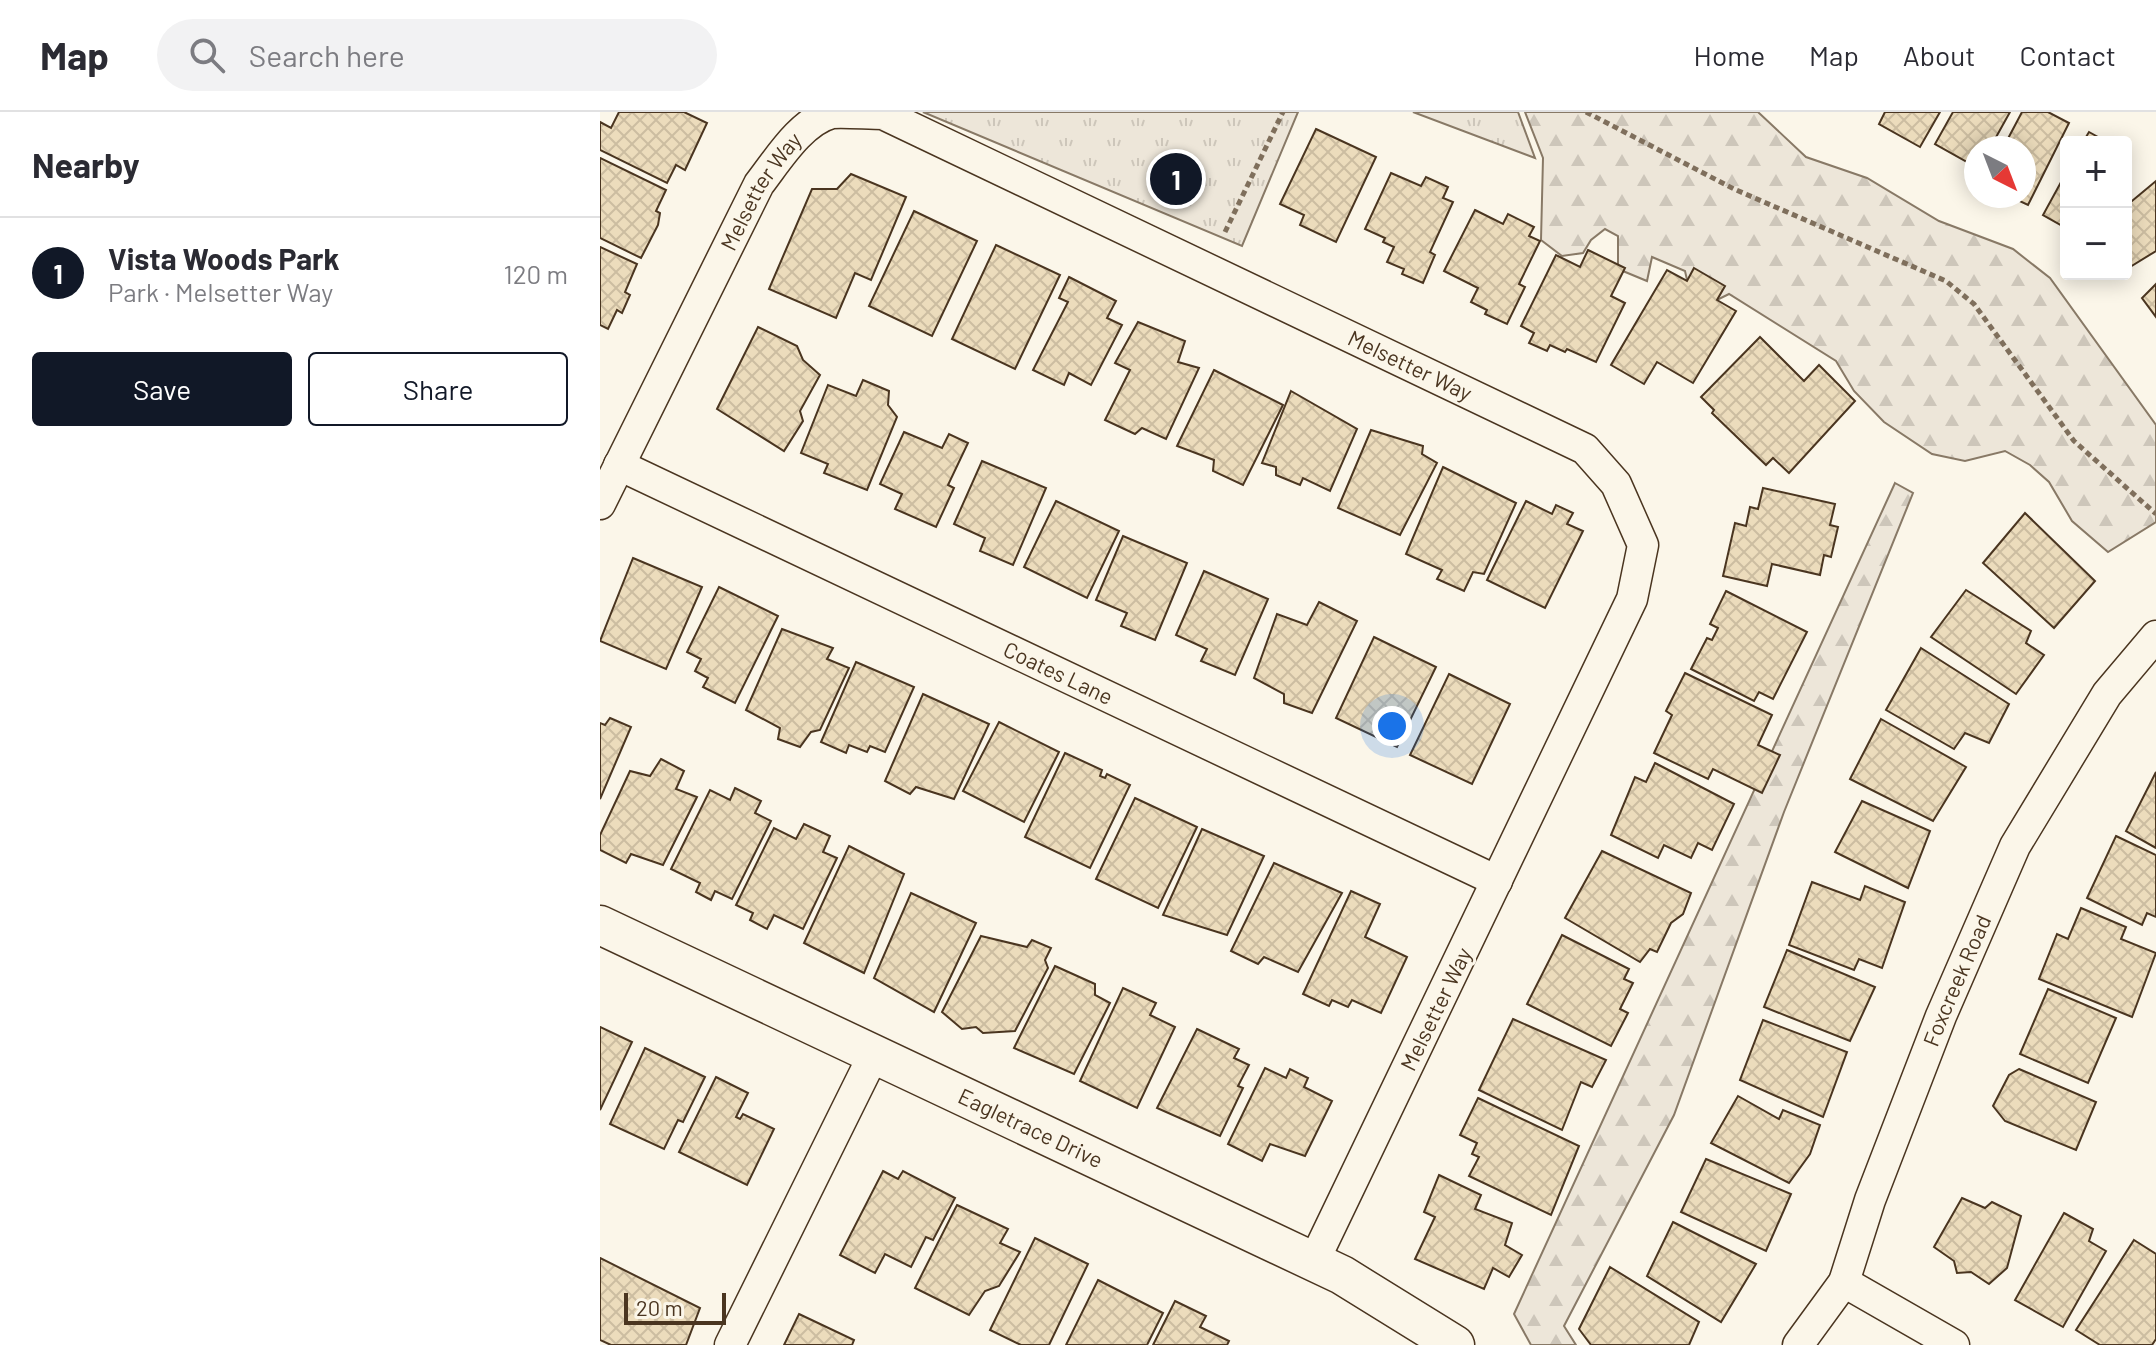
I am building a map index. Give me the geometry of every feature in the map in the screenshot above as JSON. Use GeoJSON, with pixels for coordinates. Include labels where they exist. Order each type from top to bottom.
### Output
{"type":"FeatureCollection","features":[{"type":"Feature","properties":{"kind":"street","name":"Melsetter Way"},"geometry":{"type":"LineString","coordinates":[[600,504],[759,184],[815,121],[832,113],[883,114],[1585,449],[1616,484],[1643,545],[1632,599],[1314,1261]]}},
{"type":"Feature","properties":{"kind":"street","name":"Coates Lane"},"geometry":{"type":"LineString","coordinates":[[619,465],[1497,881]]}},
{"type":"Feature","properties":{"kind":"street","name":"Foxcreek Road"},"geometry":{"type":"LineString","coordinates":[[1798,1345],[1844,1282],[1870,1200],[1941,1016],[2015,846],[2107,694],[2156,636]]}},
{"type":"Feature","properties":{"kind":"street","name":"Eagletrace Drive"},"geometry":{"type":"LineString","coordinates":[[600,925],[1314,1261],[1455,1345]]}},
{"type":"Feature","properties":{"kind":"street"},"geometry":{"type":"LineString","coordinates":[[730,1345],[874,1054]]}},
{"type":"Feature","properties":{"kind":"street"},"geometry":{"type":"LineString","coordinates":[[1844,1282],[1954,1345]]}},
{"type":"Feature","properties":{"kind":"path"},"geometry":{"type":"LineString","coordinates":[[1225,232],[1283,112]]}},
{"type":"Feature","properties":{"kind":"path"},"geometry":{"type":"LineString","coordinates":[[1586,112],[1734,189],[1946,281],[1974,304],[2074,441],[2156,514]]}},
{"type":"Feature","properties":{"kind":"green space"},"geometry":{"type":"Polygon","coordinates":[[[923,112],[1298,112],[1242,246],[923,112]]]}},
{"type":"Feature","properties":{"kind":"green space"},"geometry":{"type":"Polygon","coordinates":[[[1413,112],[1518,112],[1535,158],[1413,112]]]}},
{"type":"Feature","properties":{"kind":"green space"},"geometry":{"type":"Polygon","coordinates":[[[1525,112],[1758,112],[1806,157],[1867,178],[1939,221],[2013,249],[2050,278],[2156,425],[2156,522],[2108,552],[2072,521],[2049,482],[2030,465],[2005,451],[1965,461],[1932,454],[1884,422],[1854,391],[1836,361],[1729,294],[1713,302],[1690,293],[1685,271],[1652,257],[1647,281],[1618,269],[1618,236],[1605,229],[1591,240],[1583,253],[1562,256],[1541,240],[1543,158],[1525,112]]]}},
{"type":"Feature","properties":{"kind":"green space"},"geometry":{"type":"Polygon","coordinates":[[[1895,483],[1913,493],[1784,812],[1674,1115],[1564,1326],[1576,1345],[1531,1345],[1514,1314],[1895,483]]]}},
{"type":"Feature","properties":{"kind":"building"},"geometry":{"type":"Polygon","coordinates":[[[619,112],[684,112],[707,123],[685,170],[676,165],[667,183],[600,150],[600,122],[611,128],[619,112]]]}},
{"type":"Feature","properties":{"kind":"building"},"geometry":{"type":"Polygon","coordinates":[[[1885,112],[1940,112],[1920,147],[1879,124],[1885,112]]]}},
{"type":"Feature","properties":{"kind":"building"},"geometry":{"type":"Polygon","coordinates":[[[1953,112],[2010,112],[1997,136],[1964,136],[1964,160],[1935,144],[1953,112]]]}},
{"type":"Feature","properties":{"kind":"building"},"geometry":{"type":"Polygon","coordinates":[[[2022,112],[2048,112],[2069,123],[2036,189],[2036,136],[2009,136],[2022,112]]]}},
{"type":"Feature","properties":{"kind":"building"},"geometry":{"type":"Polygon","coordinates":[[[1316,129],[1376,157],[1336,242],[1300,225],[1304,215],[1280,204],[1316,129]]]}},
{"type":"Feature","properties":{"kind":"building"},"geometry":{"type":"Polygon","coordinates":[[[600,158],[666,190],[656,211],[660,213],[658,225],[641,258],[600,238],[600,158]]]}},
{"type":"Feature","properties":{"kind":"building"},"geometry":{"type":"Polygon","coordinates":[[[1391,173],[1421,186],[1426,177],[1448,187],[1443,198],[1453,202],[1430,252],[1435,255],[1423,283],[1402,274],[1404,269],[1387,262],[1394,247],[1383,242],[1385,238],[1365,229],[1391,173]]]}},
{"type":"Feature","properties":{"kind":"building"},"geometry":{"type":"Polygon","coordinates":[[[851,174],[906,197],[871,280],[855,273],[836,318],[769,289],[812,189],[837,189],[851,174]]]}},
{"type":"Feature","properties":{"kind":"building"},"geometry":{"type":"Polygon","coordinates":[[[2156,181],[2156,251],[2132,266],[2132,208],[2132,201],[2156,181]]]}},
{"type":"Feature","properties":{"kind":"building"},"geometry":{"type":"Polygon","coordinates":[[[2060,184],[2060,225],[2043,215],[2060,184]]]}},
{"type":"Feature","properties":{"kind":"building"},"geometry":{"type":"Polygon","coordinates":[[[1475,210],[1503,224],[1508,214],[1534,227],[1529,236],[1540,241],[1519,284],[1525,287],[1507,324],[1485,314],[1487,310],[1471,302],[1478,288],[1444,271],[1475,210]]]}},
{"type":"Feature","properties":{"kind":"building"},"geometry":{"type":"Polygon","coordinates":[[[914,211],[977,241],[932,336],[869,306],[914,211]]]}},
{"type":"Feature","properties":{"kind":"building"},"geometry":{"type":"Polygon","coordinates":[[[996,245],[1060,275],[1015,369],[952,339],[996,245]]]}},
{"type":"Feature","properties":{"kind":"building"},"geometry":{"type":"Polygon","coordinates":[[[600,247],[637,264],[625,292],[630,295],[622,313],[617,310],[608,329],[600,325],[600,247]]]}},
{"type":"Feature","properties":{"kind":"building"},"geometry":{"type":"Polygon","coordinates":[[[1588,250],[1625,268],[1611,296],[1625,303],[1596,362],[1567,349],[1565,352],[1550,345],[1547,351],[1529,343],[1534,333],[1521,326],[1556,255],[1580,267],[1588,250]]]}},
{"type":"Feature","properties":{"kind":"building"},"geometry":{"type":"Polygon","coordinates":[[[1694,268],[1725,286],[1717,300],[1736,311],[1693,383],[1657,362],[1644,384],[1611,365],[1667,270],[1687,281],[1694,268]]]}},
{"type":"Feature","properties":{"kind":"building"},"geometry":{"type":"Polygon","coordinates":[[[1069,277],[1116,301],[1107,318],[1122,325],[1091,385],[1069,373],[1064,385],[1033,370],[1068,302],[1059,298],[1069,277]]]}},
{"type":"Feature","properties":{"kind":"building"},"geometry":{"type":"Polygon","coordinates":[[[2156,284],[2156,317],[2142,298],[2156,284]]]}},
{"type":"Feature","properties":{"kind":"building"},"geometry":{"type":"Polygon","coordinates":[[[1138,322],[1185,341],[1178,362],[1199,368],[1166,439],[1142,428],[1135,434],[1105,420],[1130,370],[1115,363],[1138,322]]]}},
{"type":"Feature","properties":{"kind":"building"},"geometry":{"type":"Polygon","coordinates":[[[758,327],[797,346],[803,360],[820,375],[800,411],[803,421],[784,451],[717,409],[758,327]]]}},
{"type":"Feature","properties":{"kind":"building"},"geometry":{"type":"Polygon","coordinates":[[[1760,337],[1804,381],[1819,365],[1855,401],[1789,473],[1773,458],[1766,465],[1712,413],[1714,410],[1701,397],[1760,337]]]}},
{"type":"Feature","properties":{"kind":"building"},"geometry":{"type":"Polygon","coordinates":[[[1214,370],[1283,405],[1243,485],[1213,471],[1214,460],[1177,446],[1214,370]]]}},
{"type":"Feature","properties":{"kind":"building"},"geometry":{"type":"Polygon","coordinates":[[[863,380],[889,391],[888,405],[897,417],[867,490],[824,473],[828,464],[801,453],[828,385],[856,396],[863,380]]]}},
{"type":"Feature","properties":{"kind":"building"},"geometry":{"type":"Polygon","coordinates":[[[1291,391],[1357,429],[1330,491],[1303,478],[1300,485],[1276,475],[1276,467],[1262,463],[1291,391]]]}},
{"type":"Feature","properties":{"kind":"building"},"geometry":{"type":"Polygon","coordinates":[[[1371,430],[1423,446],[1422,454],[1437,463],[1400,535],[1338,508],[1371,430]]]}},
{"type":"Feature","properties":{"kind":"building"},"geometry":{"type":"Polygon","coordinates":[[[904,432],[942,448],[949,434],[968,443],[948,485],[954,488],[936,527],[895,509],[902,494],[880,484],[904,432]]]}},
{"type":"Feature","properties":{"kind":"building"},"geometry":{"type":"Polygon","coordinates":[[[982,461],[1046,488],[1013,565],[980,551],[985,538],[954,524],[982,461]]]}},
{"type":"Feature","properties":{"kind":"building"},"geometry":{"type":"Polygon","coordinates":[[[1443,467],[1516,503],[1484,574],[1473,572],[1464,591],[1437,579],[1442,570],[1406,554],[1443,467]]]}},
{"type":"Feature","properties":{"kind":"building"},"geometry":{"type":"Polygon","coordinates":[[[1763,488],[1835,504],[1830,525],[1838,527],[1831,557],[1824,555],[1820,575],[1772,564],[1767,586],[1723,576],[1735,523],[1746,526],[1750,507],[1758,509],[1763,488]]]}},
{"type":"Feature","properties":{"kind":"building"},"geometry":{"type":"Polygon","coordinates":[[[1056,501],[1119,531],[1087,598],[1024,567],[1056,501]]]}},
{"type":"Feature","properties":{"kind":"building"},"geometry":{"type":"Polygon","coordinates":[[[1526,501],[1552,514],[1556,505],[1573,513],[1567,524],[1583,531],[1545,608],[1487,580],[1526,501]]]}},
{"type":"Feature","properties":{"kind":"building"},"geometry":{"type":"Polygon","coordinates":[[[2025,513],[2095,581],[2054,628],[1983,563],[2025,513]]]}},
{"type":"Feature","properties":{"kind":"building"},"geometry":{"type":"Polygon","coordinates":[[[1123,536],[1187,563],[1155,640],[1121,626],[1127,613],[1096,600],[1123,536]]]}},
{"type":"Feature","properties":{"kind":"building"},"geometry":{"type":"Polygon","coordinates":[[[633,558],[702,587],[666,669],[600,641],[633,558]]]}},
{"type":"Feature","properties":{"kind":"building"},"geometry":{"type":"Polygon","coordinates":[[[1204,571],[1268,599],[1235,675],[1201,661],[1207,649],[1176,635],[1204,571]]]}},
{"type":"Feature","properties":{"kind":"building"},"geometry":{"type":"Polygon","coordinates":[[[719,587],[778,616],[735,703],[703,687],[708,678],[695,671],[701,659],[687,652],[719,587]]]}},
{"type":"Feature","properties":{"kind":"building"},"geometry":{"type":"Polygon","coordinates":[[[1966,590],[2031,631],[2026,643],[2044,655],[2016,694],[1931,637],[1966,590]]]}},
{"type":"Feature","properties":{"kind":"building"},"geometry":{"type":"Polygon","coordinates":[[[1726,591],[1807,632],[1773,699],[1759,692],[1754,701],[1691,669],[1707,638],[1712,640],[1718,628],[1710,624],[1726,591]]]}},
{"type":"Feature","properties":{"kind":"building"},"geometry":{"type":"Polygon","coordinates":[[[1319,602],[1357,621],[1312,713],[1284,703],[1284,694],[1254,678],[1277,614],[1307,625],[1319,602]]]}},
{"type":"Feature","properties":{"kind":"building"},"geometry":{"type":"Polygon","coordinates":[[[782,629],[833,648],[827,659],[849,668],[820,730],[811,732],[800,747],[778,739],[780,728],[746,710],[782,629]]]}},
{"type":"Feature","properties":{"kind":"building"},"geometry":{"type":"Polygon","coordinates":[[[1374,637],[1436,667],[1397,747],[1336,718],[1374,637]]]}},
{"type":"Feature","properties":{"kind":"building"},"geometry":{"type":"Polygon","coordinates":[[[1921,648],[2009,704],[1989,743],[1965,733],[1954,749],[1886,710],[1921,648]]]}},
{"type":"Feature","properties":{"kind":"building"},"geometry":{"type":"Polygon","coordinates":[[[856,662],[914,687],[885,752],[870,746],[867,752],[849,745],[846,753],[821,742],[856,662]]]}},
{"type":"Feature","properties":{"kind":"building"},"geometry":{"type":"Polygon","coordinates":[[[1685,673],[1772,715],[1758,745],[1780,755],[1762,793],[1713,769],[1708,779],[1654,753],[1672,715],[1666,711],[1685,673]]]}},
{"type":"Feature","properties":{"kind":"building"},"geometry":{"type":"Polygon","coordinates":[[[1449,674],[1510,704],[1472,784],[1410,755],[1449,674]]]}},
{"type":"Feature","properties":{"kind":"building"},"geometry":{"type":"Polygon","coordinates":[[[923,694],[989,724],[954,799],[916,787],[910,794],[885,781],[923,694]]]}},
{"type":"Feature","properties":{"kind":"building"},"geometry":{"type":"Polygon","coordinates":[[[610,718],[631,727],[600,799],[600,723],[605,725],[610,718]]]}},
{"type":"Feature","properties":{"kind":"building"},"geometry":{"type":"Polygon","coordinates":[[[1881,719],[1966,767],[1933,821],[1850,779],[1881,719]]]}},
{"type":"Feature","properties":{"kind":"building"},"geometry":{"type":"Polygon","coordinates":[[[999,722],[1059,752],[1024,822],[963,791],[999,722]]]}},
{"type":"Feature","properties":{"kind":"building"},"geometry":{"type":"Polygon","coordinates":[[[1065,753],[1102,770],[1100,776],[1105,778],[1107,774],[1130,785],[1090,868],[1025,837],[1065,753]]]}},
{"type":"Feature","properties":{"kind":"building"},"geometry":{"type":"Polygon","coordinates":[[[661,759],[684,771],[676,789],[697,797],[663,865],[631,854],[626,863],[600,850],[600,835],[630,771],[650,776],[661,759]]]}},
{"type":"Feature","properties":{"kind":"building"},"geometry":{"type":"Polygon","coordinates":[[[1655,763],[1734,804],[1712,850],[1698,843],[1691,858],[1664,845],[1658,858],[1611,835],[1635,777],[1646,782],[1655,763]]]}},
{"type":"Feature","properties":{"kind":"building"},"geometry":{"type":"Polygon","coordinates":[[[2156,772],[2156,848],[2126,831],[2156,772]]]}},
{"type":"Feature","properties":{"kind":"building"},"geometry":{"type":"Polygon","coordinates":[[[735,788],[761,801],[755,813],[771,821],[732,899],[715,891],[711,900],[696,892],[700,883],[671,869],[710,790],[730,800],[735,788]]]}},
{"type":"Feature","properties":{"kind":"building"},"geometry":{"type":"Polygon","coordinates":[[[1135,798],[1197,827],[1158,908],[1096,879],[1135,798]]]}},
{"type":"Feature","properties":{"kind":"building"},"geometry":{"type":"Polygon","coordinates":[[[1862,801],[1930,831],[1908,888],[1835,852],[1862,801]]]}},
{"type":"Feature","properties":{"kind":"building"},"geometry":{"type":"Polygon","coordinates":[[[804,824],[830,836],[823,852],[837,858],[803,929],[774,915],[767,929],[750,920],[753,913],[736,905],[774,828],[796,839],[804,824]]]}},
{"type":"Feature","properties":{"kind":"building"},"geometry":{"type":"Polygon","coordinates":[[[1202,829],[1264,856],[1227,935],[1163,915],[1202,829]]]}},
{"type":"Feature","properties":{"kind":"building"},"geometry":{"type":"Polygon","coordinates":[[[2116,836],[2156,855],[2156,917],[2147,913],[2142,925],[2087,898],[2116,836]]]}},
{"type":"Feature","properties":{"kind":"building"},"geometry":{"type":"Polygon","coordinates":[[[849,846],[904,874],[864,973],[804,943],[849,846]]]}},
{"type":"Feature","properties":{"kind":"building"},"geometry":{"type":"Polygon","coordinates":[[[1602,851],[1691,893],[1683,914],[1671,923],[1657,952],[1650,949],[1640,962],[1565,918],[1602,851]]]}},
{"type":"Feature","properties":{"kind":"building"},"geometry":{"type":"Polygon","coordinates":[[[1274,863],[1342,893],[1298,972],[1264,957],[1258,964],[1231,951],[1274,863]]]}},
{"type":"Feature","properties":{"kind":"building"},"geometry":{"type":"Polygon","coordinates":[[[1812,882],[1860,900],[1865,886],[1905,902],[1882,968],[1859,959],[1854,970],[1789,945],[1812,882]]]}},
{"type":"Feature","properties":{"kind":"building"},"geometry":{"type":"Polygon","coordinates":[[[1351,891],[1380,904],[1365,937],[1407,957],[1381,1013],[1352,1000],[1348,1007],[1332,1000],[1329,1006],[1303,994],[1351,891]]]}},
{"type":"Feature","properties":{"kind":"building"},"geometry":{"type":"Polygon","coordinates":[[[911,893],[976,923],[934,1012],[874,978],[911,893]]]}},
{"type":"Feature","properties":{"kind":"building"},"geometry":{"type":"Polygon","coordinates":[[[2081,908],[2126,927],[2121,939],[2156,953],[2132,1017],[2039,979],[2057,934],[2068,939],[2081,908]]]}},
{"type":"Feature","properties":{"kind":"building"},"geometry":{"type":"Polygon","coordinates":[[[1562,935],[1629,969],[1624,979],[1633,983],[1620,1009],[1628,1013],[1611,1046],[1527,1004],[1562,935]]]}},
{"type":"Feature","properties":{"kind":"building"},"geometry":{"type":"Polygon","coordinates":[[[981,936],[1027,947],[1032,940],[1051,948],[1045,960],[1048,968],[1015,1031],[983,1033],[976,1027],[962,1029],[942,1012],[981,936]]]}},
{"type":"Feature","properties":{"kind":"building"},"geometry":{"type":"Polygon","coordinates":[[[1787,950],[1875,987],[1850,1041],[1764,1007],[1787,950]]]}},
{"type":"Feature","properties":{"kind":"building"},"geometry":{"type":"Polygon","coordinates":[[[1055,966],[1095,984],[1095,995],[1110,1003],[1074,1074],[1014,1048],[1055,966]]]}},
{"type":"Feature","properties":{"kind":"building"},"geometry":{"type":"Polygon","coordinates":[[[1123,988],[1156,1003],[1150,1015],[1175,1027],[1137,1108],[1080,1081],[1123,988]]]}},
{"type":"Feature","properties":{"kind":"building"},"geometry":{"type":"Polygon","coordinates":[[[2048,989],[2116,1018],[2088,1083],[2020,1054],[2048,989]]]}},
{"type":"Feature","properties":{"kind":"building"},"geometry":{"type":"Polygon","coordinates":[[[1513,1019],[1606,1060],[1592,1087],[1581,1082],[1562,1130],[1479,1090],[1513,1019]]]}},
{"type":"Feature","properties":{"kind":"building"},"geometry":{"type":"Polygon","coordinates":[[[1763,1020],[1847,1052],[1823,1117],[1740,1080],[1763,1020]]]}},
{"type":"Feature","properties":{"kind":"building"},"geometry":{"type":"Polygon","coordinates":[[[600,1027],[632,1042],[600,1110],[600,1027]]]}},
{"type":"Feature","properties":{"kind":"building"},"geometry":{"type":"Polygon","coordinates":[[[1197,1029],[1239,1049],[1234,1058],[1249,1065],[1238,1086],[1243,1088],[1220,1136],[1157,1108],[1197,1029]]]}},
{"type":"Feature","properties":{"kind":"building"},"geometry":{"type":"Polygon","coordinates":[[[645,1048],[705,1077],[683,1122],[678,1120],[664,1149],[610,1124],[645,1048]]]}},
{"type":"Feature","properties":{"kind":"building"},"geometry":{"type":"Polygon","coordinates":[[[1265,1068],[1286,1078],[1290,1069],[1308,1078],[1304,1087],[1332,1101],[1305,1156],[1270,1144],[1262,1161],[1228,1144],[1265,1068]]]}},
{"type":"Feature","properties":{"kind":"building"},"geometry":{"type":"Polygon","coordinates":[[[2019,1069],[2096,1102],[2076,1150],[2005,1121],[1993,1106],[2009,1075],[2019,1069]]]}},
{"type":"Feature","properties":{"kind":"building"},"geometry":{"type":"Polygon","coordinates":[[[716,1077],[748,1093],[736,1117],[740,1119],[743,1114],[774,1129],[747,1185],[679,1152],[716,1077]]]}},
{"type":"Feature","properties":{"kind":"building"},"geometry":{"type":"Polygon","coordinates":[[[1738,1096],[1779,1119],[1783,1110],[1820,1125],[1810,1154],[1789,1183],[1711,1143],[1738,1096]]]}},
{"type":"Feature","properties":{"kind":"building"},"geometry":{"type":"Polygon","coordinates":[[[1478,1098],[1579,1146],[1551,1215],[1469,1176],[1479,1157],[1472,1154],[1477,1143],[1460,1135],[1478,1098]]]}},
{"type":"Feature","properties":{"kind":"building"},"geometry":{"type":"Polygon","coordinates":[[[1706,1159],[1791,1194],[1766,1251],[1681,1212],[1706,1159]]]}},
{"type":"Feature","properties":{"kind":"building"},"geometry":{"type":"Polygon","coordinates":[[[883,1171],[898,1179],[903,1171],[955,1198],[933,1240],[926,1237],[911,1267],[885,1254],[875,1273],[840,1255],[883,1171]]]}},
{"type":"Feature","properties":{"kind":"building"},"geometry":{"type":"Polygon","coordinates":[[[1439,1175],[1481,1195],[1475,1209],[1512,1223],[1505,1245],[1522,1255],[1509,1277],[1493,1268],[1484,1289],[1415,1259],[1435,1217],[1424,1212],[1439,1175]]]}},
{"type":"Feature","properties":{"kind":"building"},"geometry":{"type":"Polygon","coordinates":[[[1962,1198],[1985,1208],[1992,1202],[2021,1216],[2007,1268],[1989,1284],[1971,1272],[1957,1273],[1954,1261],[1934,1247],[1962,1198]]]}},
{"type":"Feature","properties":{"kind":"building"},"geometry":{"type":"Polygon","coordinates":[[[957,1205],[1008,1229],[1000,1243],[1020,1252],[999,1286],[985,1291],[969,1315],[915,1288],[957,1205]]]}},
{"type":"Feature","properties":{"kind":"building"},"geometry":{"type":"Polygon","coordinates":[[[2064,1213],[2093,1229],[2089,1241],[2106,1251],[2063,1327],[2015,1300],[2064,1213]]]}},
{"type":"Feature","properties":{"kind":"building"},"geometry":{"type":"Polygon","coordinates":[[[1673,1222],[1756,1264],[1721,1322],[1647,1276],[1673,1222]]]}},
{"type":"Feature","properties":{"kind":"building"},"geometry":{"type":"Polygon","coordinates":[[[1035,1238],[1088,1264],[1049,1345],[1021,1345],[990,1330],[1035,1238]]]}},
{"type":"Feature","properties":{"kind":"building"},"geometry":{"type":"Polygon","coordinates":[[[2134,1240],[2156,1254],[2156,1339],[2152,1345],[2100,1345],[2076,1330],[2134,1240]]]}},
{"type":"Feature","properties":{"kind":"building"},"geometry":{"type":"Polygon","coordinates":[[[600,1258],[700,1308],[686,1345],[611,1345],[600,1340],[600,1258]]]}},
{"type":"Feature","properties":{"kind":"building"},"geometry":{"type":"Polygon","coordinates":[[[1610,1267],[1699,1322],[1689,1345],[1591,1345],[1579,1329],[1610,1267]]]}},
{"type":"Feature","properties":{"kind":"building"},"geometry":{"type":"Polygon","coordinates":[[[1098,1280],[1163,1313],[1147,1345],[1066,1345],[1098,1280]]]}},
{"type":"Feature","properties":{"kind":"building"},"geometry":{"type":"Polygon","coordinates":[[[1175,1301],[1206,1316],[1200,1327],[1229,1341],[1227,1345],[1153,1345],[1175,1301]]]}},
{"type":"Feature","properties":{"kind":"building"},"geometry":{"type":"Polygon","coordinates":[[[799,1314],[854,1340],[852,1345],[784,1345],[799,1314]]]}},
{"type":"Feature","properties":{"kind":"place","name":"Vista Woods Park"},"geometry":{"type":"Point","coordinates":[1176,179]}}]}
